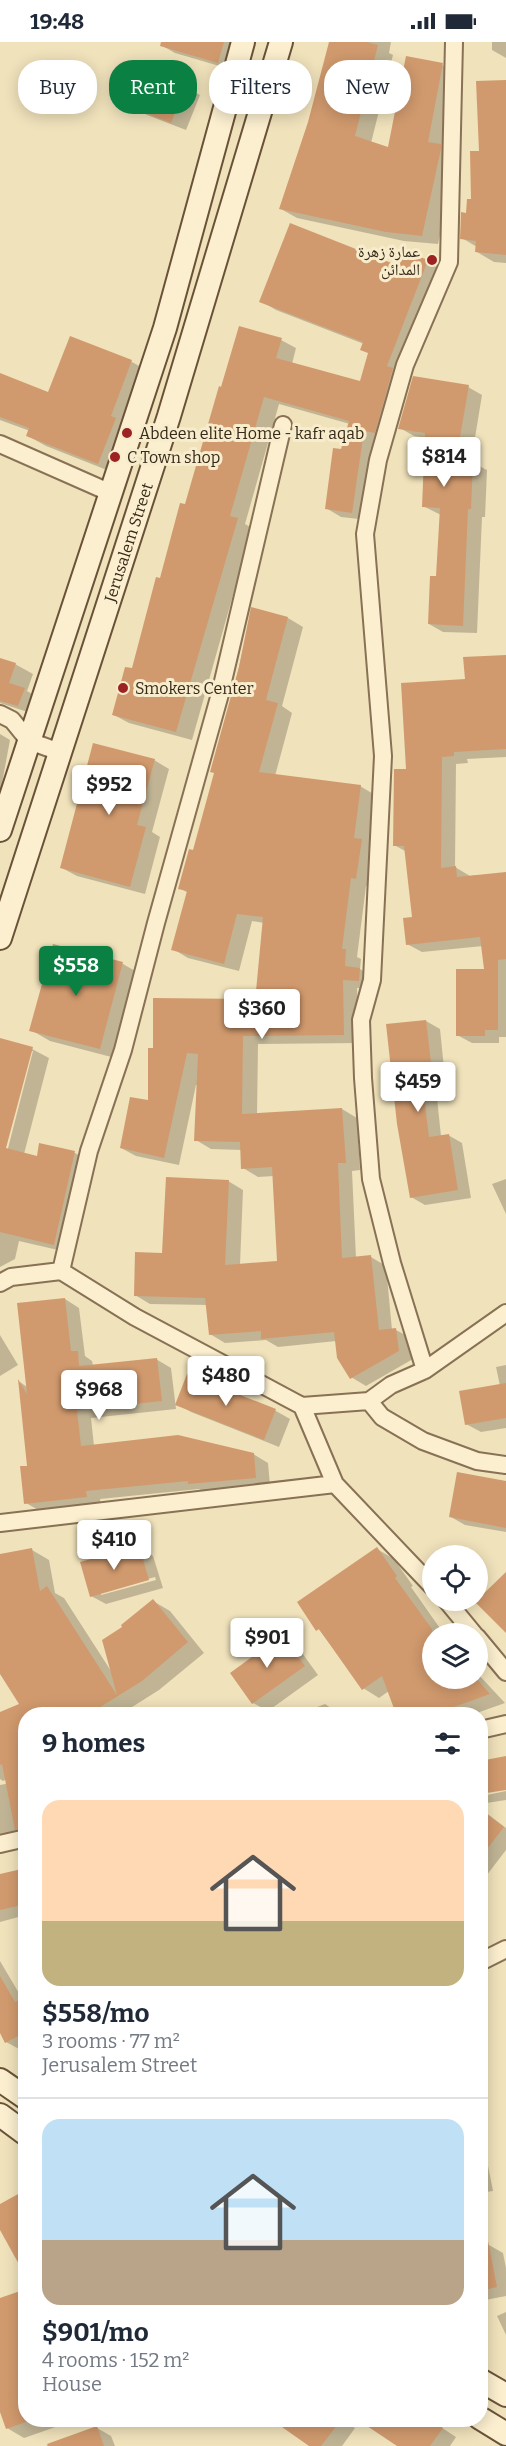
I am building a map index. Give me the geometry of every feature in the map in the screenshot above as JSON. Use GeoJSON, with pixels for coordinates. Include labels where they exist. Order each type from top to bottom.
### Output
{"type":"FeatureCollection","features":[{"type":"Feature","properties":{"kind":"main road","name":"Jerusalem Street"},"geometry":{"type":"LineString","coordinates":[[0,830],[5,797],[29,741],[165,328],[243,42]]}},
{"type":"Feature","properties":{"kind":"main road","name":"Jerusalem Street"},"geometry":{"type":"LineString","coordinates":[[0,938],[169,416],[281,42]]}},
{"type":"Feature","properties":{"kind":"main road"},"geometry":{"type":"LineString","coordinates":[[0,2080],[18,2092]]}},
{"type":"Feature","properties":{"kind":"main road"},"geometry":{"type":"LineString","coordinates":[[0,2115],[18,2128]]}},
{"type":"Feature","properties":{"kind":"main road"},"geometry":{"type":"LineString","coordinates":[[488,2385],[506,2395]]}},
{"type":"Feature","properties":{"kind":"main road"},"geometry":{"type":"LineString","coordinates":[[488,2423],[506,2434]]}},
{"type":"Feature","properties":{"kind":"street"},"geometry":{"type":"LineString","coordinates":[[425,1370],[392,1263],[371,1179],[363,1078],[361,1020],[372,980],[383,756],[365,534],[378,460],[405,365],[449,262],[454,42]]}},
{"type":"Feature","properties":{"kind":"street"},"geometry":{"type":"LineString","coordinates":[[61,1271],[89,1151],[123,1050],[159,911],[220,694],[283,425]]}},
{"type":"Feature","properties":{"kind":"street"},"geometry":{"type":"LineString","coordinates":[[0,444],[111,493]]}},
{"type":"Feature","properties":{"kind":"street"},"geometry":{"type":"LineString","coordinates":[[0,714],[12,720],[29,741],[60,752]]}},
{"type":"Feature","properties":{"kind":"street"},"geometry":{"type":"LineString","coordinates":[[0,1283],[11,1277],[61,1271],[135,1317],[302,1406],[369,1401],[391,1385],[425,1370],[506,1313]]}},
{"type":"Feature","properties":{"kind":"street"},"geometry":{"type":"LineString","coordinates":[[369,1401],[382,1417],[423,1441],[477,1461],[506,1465]]}},
{"type":"Feature","properties":{"kind":"street"},"geometry":{"type":"LineString","coordinates":[[302,1406],[335,1484],[422,1575]]}},
{"type":"Feature","properties":{"kind":"street"},"geometry":{"type":"LineString","coordinates":[[0,1523],[335,1484]]}},
{"type":"Feature","properties":{"kind":"street"},"geometry":{"type":"LineString","coordinates":[[455,1611],[466,1623]]}},
{"type":"Feature","properties":{"kind":"street"},"geometry":{"type":"LineString","coordinates":[[488,1650],[506,1672]]}},
{"type":"Feature","properties":{"kind":"street"},"geometry":{"type":"LineString","coordinates":[[488,1728],[506,1724]]}},
{"type":"Feature","properties":{"kind":"street"},"geometry":{"type":"LineString","coordinates":[[0,1844],[18,1840]]}},
{"type":"Feature","properties":{"kind":"street"},"geometry":{"type":"LineString","coordinates":[[488,1958],[506,1949]]}},
{"type":"Feature","properties":{"kind":"building"},"geometry":{"type":"Polygon","coordinates":[[[161,42],[224,42],[219,60],[209,60],[160,46],[161,42]]]}},
{"type":"Feature","properties":{"kind":"building"},"geometry":{"type":"Polygon","coordinates":[[[329,42],[367,42],[378,45],[374,60],[324,60],[329,42]]]}},
{"type":"Feature","properties":{"kind":"building"},"geometry":{"type":"Polygon","coordinates":[[[406,56],[443,63],[428,142],[441,144],[441,149],[422,236],[386,232],[279,209],[312,114],[324,61],[324,114],[361,114],[355,136],[388,147],[395,114],[411,114],[411,60],[405,60],[406,56]]]}},
{"type":"Feature","properties":{"kind":"building"},"geometry":{"type":"Polygon","coordinates":[[[506,80],[506,255],[475,252],[476,241],[460,239],[461,212],[466,213],[467,199],[471,199],[470,151],[479,151],[476,81],[506,80]]]}},
{"type":"Feature","properties":{"kind":"building"},"geometry":{"type":"Polygon","coordinates":[[[148,114],[175,114],[171,123],[148,114]]]}},
{"type":"Feature","properties":{"kind":"building"},"geometry":{"type":"Polygon","coordinates":[[[290,223],[399,266],[405,251],[428,260],[387,366],[393,368],[375,433],[364,431],[352,513],[325,509],[333,448],[341,449],[349,421],[264,397],[230,516],[238,518],[176,732],[112,715],[125,667],[132,668],[156,577],[160,578],[180,503],[185,504],[239,326],[282,338],[276,358],[360,381],[368,353],[360,350],[363,342],[259,302],[290,223]]]}},
{"type":"Feature","properties":{"kind":"building"},"geometry":{"type":"Polygon","coordinates":[[[70,336],[132,360],[111,416],[116,418],[98,464],[26,436],[29,428],[0,417],[0,373],[48,392],[70,336]]]}},
{"type":"Feature","properties":{"kind":"building"},"geometry":{"type":"Polygon","coordinates":[[[413,376],[469,385],[456,460],[473,461],[471,509],[468,509],[463,626],[428,624],[430,576],[436,576],[440,508],[422,507],[425,433],[398,429],[413,376]]]}},
{"type":"Feature","properties":{"kind":"building"},"geometry":{"type":"Polygon","coordinates":[[[251,607],[288,617],[266,700],[278,703],[259,772],[361,785],[354,838],[362,839],[356,879],[351,878],[342,949],[346,949],[345,966],[360,968],[359,981],[343,980],[344,1035],[243,1036],[242,1114],[342,1108],[346,1163],[338,1163],[342,1258],[371,1255],[379,1330],[396,1328],[399,1351],[350,1379],[337,1358],[334,1332],[261,1339],[261,1331],[209,1335],[205,1298],[134,1296],[135,1252],[162,1253],[166,1177],[229,1180],[225,1265],[277,1261],[272,1167],[241,1169],[240,1142],[194,1141],[198,1054],[187,1053],[164,1158],[120,1148],[130,1097],[148,1100],[148,1048],[153,1048],[153,998],[247,999],[247,991],[256,991],[263,917],[237,914],[224,964],[171,950],[187,891],[178,889],[189,849],[193,850],[214,773],[210,772],[239,667],[251,607]]]}},
{"type":"Feature","properties":{"kind":"building"},"geometry":{"type":"Polygon","coordinates":[[[506,655],[506,749],[454,752],[454,756],[442,757],[441,868],[456,866],[457,877],[506,872],[506,959],[498,960],[498,1030],[485,1030],[485,1036],[456,1036],[456,969],[484,969],[480,937],[406,945],[403,918],[412,917],[404,846],[393,846],[394,769],[406,769],[401,683],[465,679],[463,657],[506,655]]]}},
{"type":"Feature","properties":{"kind":"building"},"geometry":{"type":"Polygon","coordinates":[[[0,658],[16,663],[9,683],[25,688],[18,706],[0,701],[0,658]]]}},
{"type":"Feature","properties":{"kind":"building"},"geometry":{"type":"Polygon","coordinates":[[[93,743],[155,759],[137,825],[146,827],[130,887],[60,868],[93,743]]]}},
{"type":"Feature","properties":{"kind":"building"},"geometry":{"type":"Polygon","coordinates":[[[53,944],[123,962],[100,1049],[29,1031],[53,944]]]}},
{"type":"Feature","properties":{"kind":"building"},"geometry":{"type":"Polygon","coordinates":[[[426,1020],[432,1071],[421,1072],[429,1137],[449,1134],[458,1190],[410,1198],[397,1124],[386,1024],[426,1020]]]}},
{"type":"Feature","properties":{"kind":"building"},"geometry":{"type":"Polygon","coordinates":[[[0,1038],[33,1047],[6,1148],[37,1156],[39,1143],[75,1151],[54,1245],[0,1232],[0,1038]]]}},
{"type":"Feature","properties":{"kind":"building"},"geometry":{"type":"Polygon","coordinates":[[[65,1298],[71,1351],[78,1351],[79,1366],[157,1358],[162,1401],[77,1410],[81,1446],[178,1435],[254,1453],[256,1478],[188,1484],[188,1481],[86,1491],[87,1497],[24,1504],[20,1466],[27,1466],[18,1379],[27,1394],[17,1303],[65,1298]]]}},
{"type":"Feature","properties":{"kind":"building"},"geometry":{"type":"Polygon","coordinates":[[[187,1374],[276,1409],[264,1440],[175,1405],[187,1374]]]}},
{"type":"Feature","properties":{"kind":"building"},"geometry":{"type":"Polygon","coordinates":[[[506,1383],[506,1418],[465,1425],[459,1391],[506,1383]]]}},
{"type":"Feature","properties":{"kind":"building"},"geometry":{"type":"Polygon","coordinates":[[[457,1472],[506,1481],[506,1528],[449,1517],[457,1472]]]}},
{"type":"Feature","properties":{"kind":"building"},"geometry":{"type":"Polygon","coordinates":[[[139,1546],[149,1580],[90,1597],[80,1562],[139,1546]]]}},
{"type":"Feature","properties":{"kind":"building"},"geometry":{"type":"Polygon","coordinates":[[[377,1547],[397,1576],[395,1578],[428,1623],[422,1623],[422,1689],[486,1689],[490,1694],[454,1707],[393,1707],[382,1676],[362,1690],[319,1629],[316,1631],[297,1602],[377,1547]]]}},
{"type":"Feature","properties":{"kind":"building"},"geometry":{"type":"Polygon","coordinates":[[[32,1548],[40,1591],[47,1586],[117,1695],[102,1640],[122,1627],[121,1625],[153,1599],[188,1642],[142,1681],[100,1707],[18,1707],[18,1829],[15,1830],[2,1764],[0,1765],[0,1712],[19,1704],[0,1674],[0,1554],[32,1548]]]}},
{"type":"Feature","properties":{"kind":"building"},"geometry":{"type":"Polygon","coordinates":[[[506,1572],[506,1633],[484,1611],[488,1611],[488,1589],[506,1572]]]}},
{"type":"Feature","properties":{"kind":"building"},"geometry":{"type":"Polygon","coordinates":[[[282,1635],[305,1666],[252,1704],[230,1673],[282,1635]]]}},
{"type":"Feature","properties":{"kind":"building"},"geometry":{"type":"Polygon","coordinates":[[[506,1756],[506,1790],[488,1793],[488,1759],[506,1756]]]}},
{"type":"Feature","properties":{"kind":"building"},"geometry":{"type":"Polygon","coordinates":[[[488,1815],[504,1827],[488,1848],[488,1815]]]}},
{"type":"Feature","properties":{"kind":"building"},"geometry":{"type":"Polygon","coordinates":[[[18,1870],[18,1906],[0,1910],[0,1874],[18,1870]]]}},
{"type":"Feature","properties":{"kind":"building"},"geometry":{"type":"Polygon","coordinates":[[[0,1976],[15,2002],[18,2000],[18,2036],[5,2043],[0,2033],[0,1976]]]}},
{"type":"Feature","properties":{"kind":"building"},"geometry":{"type":"Polygon","coordinates":[[[18,2194],[18,2263],[0,2230],[0,2204],[18,2194]]]}},
{"type":"Feature","properties":{"kind":"building"},"geometry":{"type":"Polygon","coordinates":[[[488,2241],[497,2287],[488,2289],[488,2241]]]}},
{"type":"Feature","properties":{"kind":"building"},"geometry":{"type":"Polygon","coordinates":[[[18,2292],[18,2425],[6,2429],[0,2412],[0,2298],[18,2292]]]}},
{"type":"Feature","properties":{"kind":"building"},"geometry":{"type":"Polygon","coordinates":[[[97,2427],[104,2446],[48,2446],[47,2444],[97,2427]]]}},
{"type":"Feature","properties":{"kind":"building"},"geometry":{"type":"Polygon","coordinates":[[[282,2427],[336,2427],[321,2446],[309,2446],[282,2427]]]}},
{"type":"Feature","properties":{"kind":"building"},"geometry":{"type":"Polygon","coordinates":[[[368,2427],[443,2428],[430,2446],[397,2446],[368,2427]]]}},
{"type":"Feature","properties":{"kind":"place","name":"عمارة زهرة المدائن"},"geometry":{"type":"Point","coordinates":[432,260]}},
{"type":"Feature","properties":{"kind":"place","name":"Abdeen elite Home - kafr aqab"},"geometry":{"type":"Point","coordinates":[127,433]}},
{"type":"Feature","properties":{"kind":"place","name":"C Town shop"},"geometry":{"type":"Point","coordinates":[115,457]}},
{"type":"Feature","properties":{"kind":"place","name":"Smokers Center"},"geometry":{"type":"Point","coordinates":[123,688]}}]}
